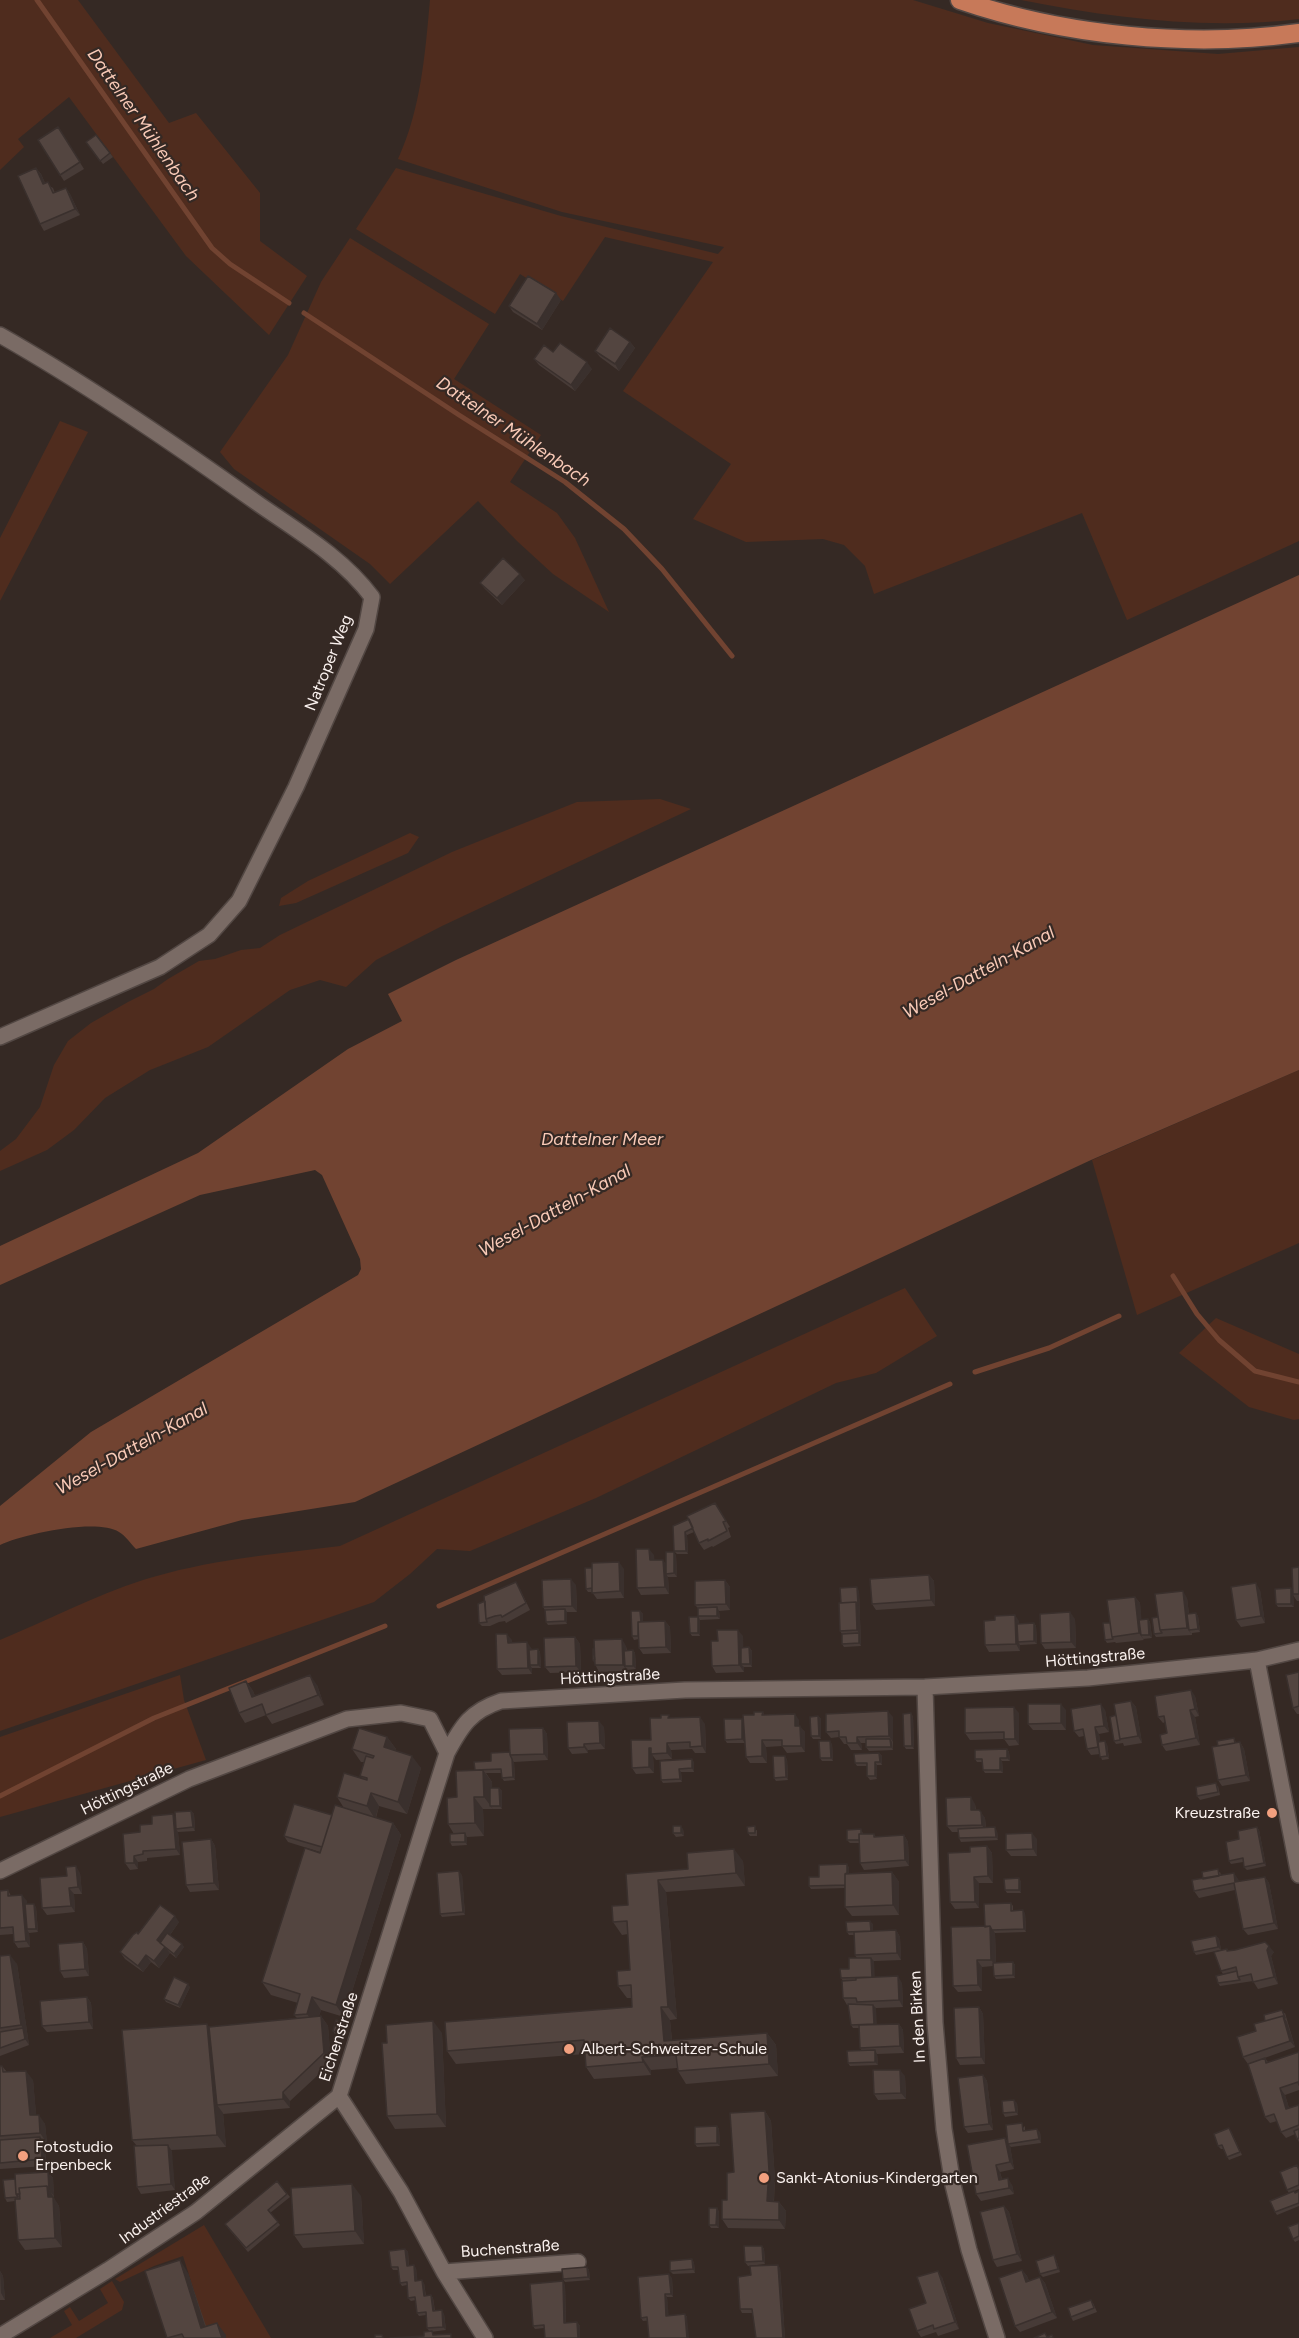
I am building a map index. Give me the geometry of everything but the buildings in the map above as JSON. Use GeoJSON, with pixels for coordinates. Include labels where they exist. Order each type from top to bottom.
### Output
{"type":"FeatureCollection","features":[{"type":"Feature","properties":{"kind":"main road"},"geometry":{"type":"LineString","coordinates":[[960,0],[985,9],[1068,28],[1127,36],[1198,39],[1299,33]]}},
{"type":"Feature","properties":{"kind":"street","name":"Natroper Weg"},"geometry":{"type":"LineString","coordinates":[[0,335],[50,363],[197,460],[326,552],[358,578],[372,597],[366,629],[296,787],[239,902],[209,935],[160,967],[0,1038]]}},
{"type":"Feature","properties":{"kind":"street","name":"Höttingstraße"},"geometry":{"type":"LineString","coordinates":[[447,1753],[460,1728],[483,1707],[501,1701],[685,1690],[925,1687],[1088,1678],[1257,1660],[1299,1650]]}},
{"type":"Feature","properties":{"kind":"street"},"geometry":{"type":"LineString","coordinates":[[1257,1660],[1299,1875]]}},
{"type":"Feature","properties":{"kind":"street","name":"In den Birken"},"geometry":{"type":"LineString","coordinates":[[925,1687],[935,2023],[944,2129],[953,2185],[969,2250],[997,2338]]}},
{"type":"Feature","properties":{"kind":"street","name":"Höttingstraße"},"geometry":{"type":"LineString","coordinates":[[0,1871],[189,1779],[347,1719],[401,1713],[430,1719],[447,1753]]}},
{"type":"Feature","properties":{"kind":"street","name":"Eichenstraße"},"geometry":{"type":"LineString","coordinates":[[447,1753],[339,2096],[401,2192],[444,2272],[485,2338]]}},
{"type":"Feature","properties":{"kind":"street","name":"Industriestraße"},"geometry":{"type":"LineString","coordinates":[[0,2336],[108,2270],[196,2212],[339,2096]]}},
{"type":"Feature","properties":{"kind":"street","name":"Buchenstraße"},"geometry":{"type":"LineString","coordinates":[[444,2272],[578,2262]]}},
{"type":"Feature","properties":{"kind":"shaded area"},"geometry":{"type":"Polygon","coordinates":[[[0,0],[78,0],[169,123],[196,113],[260,193],[260,241],[307,276],[269,335],[186,256],[69,97],[18,139],[24,147],[0,170],[0,0]]]}},
{"type":"Feature","properties":{"kind":"shaded area"},"geometry":{"type":"Polygon","coordinates":[[[430,0],[913,0],[988,23],[1093,45],[1218,54],[1299,47],[1299,541],[1127,620],[1082,513],[874,594],[865,566],[844,545],[823,539],[746,542],[693,519],[731,464],[623,391],[713,262],[605,237],[563,301],[520,274],[495,314],[356,229],[396,168],[561,216],[718,254],[724,247],[562,212],[398,159],[417,101],[424,61],[430,0]]]}},
{"type":"Feature","properties":{"kind":"shaded area"},"geometry":{"type":"Polygon","coordinates":[[[1021,0],[1299,0],[1299,19],[1194,23],[1124,17],[1021,0]]]}},
{"type":"Feature","properties":{"kind":"shaded area"},"geometry":{"type":"Polygon","coordinates":[[[350,238],[489,324],[454,379],[541,435],[510,482],[557,513],[575,538],[609,612],[553,574],[478,501],[390,584],[370,564],[234,469],[220,452],[288,355],[321,282],[350,238]]]}},
{"type":"Feature","properties":{"kind":"shaded area"},"geometry":{"type":"Polygon","coordinates":[[[60,421],[88,432],[0,601],[0,538],[60,421]]]}},
{"type":"Feature","properties":{"kind":"shaded area"},"geometry":{"type":"Polygon","coordinates":[[[660,799],[691,809],[442,926],[376,960],[346,987],[320,980],[290,990],[208,1047],[150,1070],[105,1098],[74,1130],[47,1150],[0,1171],[0,1151],[16,1139],[40,1107],[54,1065],[68,1041],[91,1023],[154,989],[199,961],[215,959],[241,950],[260,948],[280,935],[452,852],[577,802],[660,799]]]}},
{"type":"Feature","properties":{"kind":"shaded area"},"geometry":{"type":"Polygon","coordinates":[[[410,833],[419,837],[408,853],[296,903],[279,906],[281,898],[308,881],[410,833]]]}},
{"type":"Feature","properties":{"kind":"shaded area"},"geometry":{"type":"Polygon","coordinates":[[[1299,1070],[1299,1243],[1137,1315],[1092,1160],[1299,1070]]]}},
{"type":"Feature","properties":{"kind":"shaded area"},"geometry":{"type":"Polygon","coordinates":[[[905,1288],[937,1336],[876,1373],[836,1383],[596,1498],[470,1551],[437,1549],[374,1602],[0,1731],[0,1640],[107,1593],[167,1573],[241,1558],[340,1546],[905,1288]]]}},
{"type":"Feature","properties":{"kind":"shaded area"},"geometry":{"type":"Polygon","coordinates":[[[1216,1318],[1299,1354],[1299,1419],[1294,1420],[1249,1407],[1179,1353],[1216,1318]]]}},
{"type":"Feature","properties":{"kind":"shaded area"},"geometry":{"type":"Polygon","coordinates":[[[180,1675],[184,1700],[206,1760],[0,1817],[0,1737],[180,1675]]]}},
{"type":"Feature","properties":{"kind":"shaded area"},"geometry":{"type":"Polygon","coordinates":[[[204,2225],[271,2338],[226,2338],[225,2335],[209,2338],[183,2256],[154,2266],[120,2282],[115,2279],[204,2225]]]}},
{"type":"Feature","properties":{"kind":"shaded area"},"geometry":{"type":"Polygon","coordinates":[[[112,2281],[124,2302],[122,2310],[76,2338],[50,2338],[72,2325],[64,2311],[70,2307],[79,2321],[108,2303],[100,2289],[112,2281]]]}},
{"type":"Feature","properties":{"kind":"water","name":"Dattelner Meer"},"geometry":{"type":"Polygon","coordinates":[[[1299,575],[1299,1070],[1091,1160],[355,1502],[242,1520],[136,1549],[119,1532],[109,1528],[94,1527],[42,1532],[0,1545],[0,1506],[91,1432],[358,1275],[361,1269],[360,1259],[322,1175],[315,1170],[200,1195],[0,1285],[0,1246],[198,1153],[348,1049],[402,1021],[388,994],[456,960],[1299,575]]]}},
{"type":"Feature","properties":{"kind":"waterway","name":"Dattelner Mühlenbach"},"geometry":{"type":"LineString","coordinates":[[37,0],[212,248],[230,264],[289,303]]}},
{"type":"Feature","properties":{"kind":"waterway","name":"Dattelner Mühlenbach"},"geometry":{"type":"LineString","coordinates":[[304,313],[565,482],[624,529],[662,569],[732,656]]}},
{"type":"Feature","properties":{"kind":"waterway","name":"Dattelner Mühlenbach"},"geometry":{"type":"LineString","coordinates":[[1173,1276],[1197,1314],[1219,1340],[1255,1371],[1299,1382]]}},
{"type":"Feature","properties":{"kind":"waterway"},"geometry":{"type":"LineString","coordinates":[[975,1372],[1049,1348],[1119,1316]]}},
{"type":"Feature","properties":{"kind":"waterway"},"geometry":{"type":"LineString","coordinates":[[439,1606],[950,1384]]}},
{"type":"Feature","properties":{"kind":"waterway"},"geometry":{"type":"LineString","coordinates":[[0,1796],[154,1718],[385,1626]]}},
{"type":"Feature","properties":{"kind":"place","name":"Kreuzstraße"},"geometry":{"type":"Point","coordinates":[1272,1813]}},
{"type":"Feature","properties":{"kind":"place","name":"Albert-Schweitzer-Schule"},"geometry":{"type":"Point","coordinates":[569,2049]}},
{"type":"Feature","properties":{"kind":"place","name":"Fotostudio Erpenbeck"},"geometry":{"type":"Point","coordinates":[23,2156]}},
{"type":"Feature","properties":{"kind":"place","name":"Sankt-Atonius-Kindergarten"},"geometry":{"type":"Point","coordinates":[764,2178]}},
{"type":"Feature","properties":{"kind":"water label","name":"Wesel-Datteln-Kanal"},"geometry":{"type":"Point","coordinates":[979,973]}},
{"type":"Feature","properties":{"kind":"water label","name":"Wesel-Datteln-Kanal"},"geometry":{"type":"Point","coordinates":[555,1211]}},
{"type":"Feature","properties":{"kind":"water label","name":"Wesel-Datteln-Kanal"},"geometry":{"type":"Point","coordinates":[132,1449]}}]}
